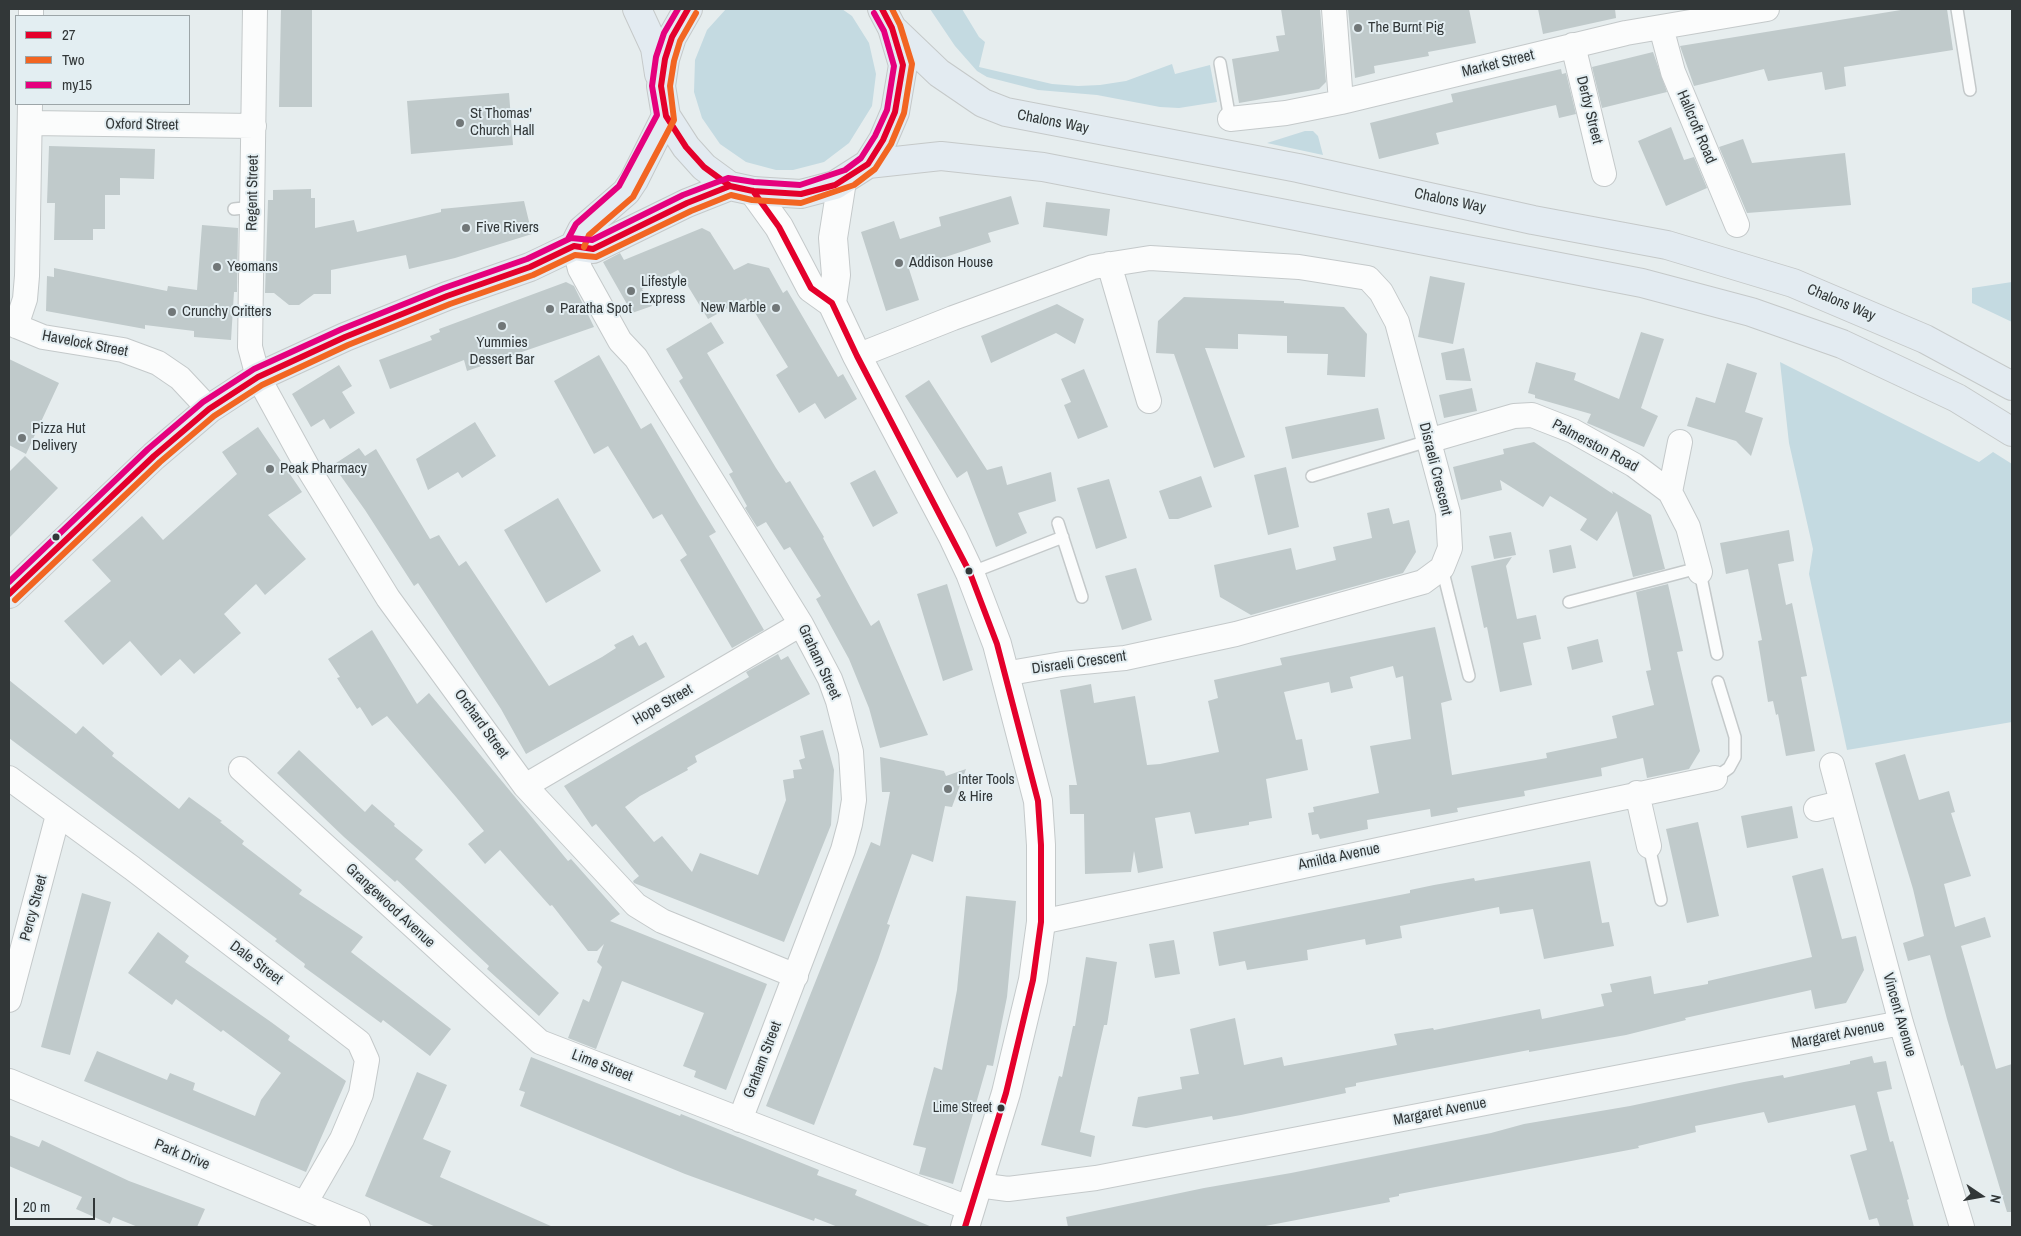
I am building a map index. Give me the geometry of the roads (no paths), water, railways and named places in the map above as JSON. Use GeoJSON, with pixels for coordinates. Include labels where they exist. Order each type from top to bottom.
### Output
{"type":"FeatureCollection","features":[{"type":"Feature","properties":{"kind":"main road"},"geometry":{"type":"LineString","coordinates":[[637,9],[655,48],[666,116],[686,147],[704,167],[742,189]]}},
{"type":"Feature","properties":{"kind":"main road"},"geometry":{"type":"LineString","coordinates":[[661,86],[664,59],[672,37],[688,9]]}},
{"type":"Feature","properties":{"kind":"main road"},"geometry":{"type":"LineString","coordinates":[[9,594],[141,468],[209,409],[258,377],[345,337],[447,296],[530,267],[574,246],[593,250],[686,203],[742,189],[801,194],[842,181],[868,164],[883,140],[895,112],[900,90],[903,65],[887,18]]}},
{"type":"Feature","properties":{"kind":"main road","name":"Chalons Way"},"geometry":{"type":"LineString","coordinates":[[887,18],[939,73],[983,103],[1006,112],[1298,168],[1533,220],[1666,245],[1793,283],[1925,339],[2012,386]]}},
{"type":"Feature","properties":{"kind":"main road"},"geometry":{"type":"LineString","coordinates":[[574,246],[582,230],[626,192],[666,116]]}},
{"type":"Feature","properties":{"kind":"main road"},"geometry":{"type":"LineString","coordinates":[[868,164],[941,156],[1043,167],[1642,283],[1751,312],[1842,344],[1957,398],[2012,432]]}},
{"type":"Feature","properties":{"kind":"street","name":"Regent Street"},"geometry":{"type":"LineString","coordinates":[[255,9],[254,126],[244,208],[250,336],[258,377]]}},
{"type":"Feature","properties":{"kind":"street"},"geometry":{"type":"LineString","coordinates":[[1334,9],[1337,109]]}},
{"type":"Feature","properties":{"kind":"street","name":"Market Street"},"geometry":{"type":"LineString","coordinates":[[1230,119],[1337,109],[1573,45],[1661,27],[1767,9]]}},
{"type":"Feature","properties":{"kind":"street","name":"Hallcroft Road"},"geometry":{"type":"LineString","coordinates":[[1661,27],[1673,72],[1737,225]]}},
{"type":"Feature","properties":{"kind":"street","name":"Derby Street"},"geometry":{"type":"LineString","coordinates":[[1573,45],[1604,174]]}},
{"type":"Feature","properties":{"kind":"street","name":"Oxford Street"},"geometry":{"type":"LineString","coordinates":[[30,113],[254,126]]}},
{"type":"Feature","properties":{"kind":"street","name":"Havelock Street"},"geometry":{"type":"LineString","coordinates":[[30,113],[27,276],[25,299],[12,324],[43,337],[123,350],[158,363],[180,378],[209,409]]}},
{"type":"Feature","properties":{"kind":"street"},"geometry":{"type":"LineString","coordinates":[[832,303],[836,275],[833,238],[842,181]]}},
{"type":"Feature","properties":{"kind":"street"},"geometry":{"type":"LineString","coordinates":[[742,189],[779,228],[811,288],[832,303],[857,356],[954,537],[997,644],[1023,736],[1038,801],[1041,845],[1041,922],[1033,980],[1020,1040],[972,1207]]}},
{"type":"Feature","properties":{"kind":"street","name":"Graham Street"},"geometry":{"type":"LineString","coordinates":[[574,246],[580,269],[620,341],[636,358],[801,624],[830,679],[852,752],[854,800],[843,850],[740,1120]]}},
{"type":"Feature","properties":{"kind":"street","name":"Disraeli Crescent"},"geometry":{"type":"LineString","coordinates":[[857,356],[1093,267],[1150,258],[1299,267],[1368,278],[1381,292],[1398,322],[1448,513],[1450,548],[1442,568],[1423,582],[1236,634],[1125,658],[1062,664],[1004,674]]}},
{"type":"Feature","properties":{"kind":"street"},"geometry":{"type":"LineString","coordinates":[[1110,264],[1149,401]]}},
{"type":"Feature","properties":{"kind":"street","name":"Orchard Street"},"geometry":{"type":"LineString","coordinates":[[258,377],[308,468],[388,598],[525,786],[642,911],[796,976]]}},
{"type":"Feature","properties":{"kind":"street","name":"Palmerston Road"},"geometry":{"type":"LineString","coordinates":[[1428,441],[1514,416],[1532,415],[1572,431],[1625,460],[1670,492],[1688,527],[1699,570]]}},
{"type":"Feature","properties":{"kind":"street"},"geometry":{"type":"LineString","coordinates":[[1670,492],[1680,442]]}},
{"type":"Feature","properties":{"kind":"street","name":"Hope Street"},"geometry":{"type":"LineString","coordinates":[[525,786],[801,624]]}},
{"type":"Feature","properties":{"kind":"street","name":"Vincent Avenue"},"geometry":{"type":"LineString","coordinates":[[1832,766],[1840,803],[1901,1023],[1962,1227]]}},
{"type":"Feature","properties":{"kind":"street","name":"Grangewood Avenue"},"geometry":{"type":"LineString","coordinates":[[241,769],[540,1042]]}},
{"type":"Feature","properties":{"kind":"street","name":"Dale Street"},"geometry":{"type":"LineString","coordinates":[[9,778],[58,816],[132,868],[359,1042],[367,1060],[361,1094],[342,1139],[304,1206]]}},
{"type":"Feature","properties":{"kind":"street","name":"Amilda Avenue"},"geometry":{"type":"LineString","coordinates":[[1041,922],[1637,793],[1715,778]]}},
{"type":"Feature","properties":{"kind":"street"},"geometry":{"type":"LineString","coordinates":[[1637,793],[1649,846]]}},
{"type":"Feature","properties":{"kind":"street"},"geometry":{"type":"LineString","coordinates":[[1816,809],[1840,803]]}},
{"type":"Feature","properties":{"kind":"street","name":"Percy Street"},"geometry":{"type":"LineString","coordinates":[[9,1000],[58,816]]}},
{"type":"Feature","properties":{"kind":"street","name":"Margaret Avenue"},"geometry":{"type":"LineString","coordinates":[[972,1207],[1008,1189],[1096,1178],[1901,1023]]}},
{"type":"Feature","properties":{"kind":"street","name":"Lime Street"},"geometry":{"type":"LineString","coordinates":[[540,1042],[866,1169],[972,1207]]}},
{"type":"Feature","properties":{"kind":"street","name":"Park Drive"},"geometry":{"type":"LineString","coordinates":[[9,1084],[356,1227]]}},
{"type":"Feature","properties":{"kind":"lane"},"geometry":{"type":"LineString","coordinates":[[1957,9],[1970,90]]}},
{"type":"Feature","properties":{"kind":"lane"},"geometry":{"type":"LineString","coordinates":[[1220,63],[1230,119]]}},
{"type":"Feature","properties":{"kind":"lane"},"geometry":{"type":"LineString","coordinates":[[1312,476],[1428,441]]}},
{"type":"Feature","properties":{"kind":"lane"},"geometry":{"type":"LineString","coordinates":[[1058,523],[1082,597]]}},
{"type":"Feature","properties":{"kind":"lane"},"geometry":{"type":"LineString","coordinates":[[970,573],[1062,537]]}},
{"type":"Feature","properties":{"kind":"lane"},"geometry":{"type":"LineString","coordinates":[[1442,568],[1469,676]]}},
{"type":"Feature","properties":{"kind":"lane"},"geometry":{"type":"LineString","coordinates":[[1569,602],[1699,570],[1717,654]]}},
{"type":"Feature","properties":{"kind":"lane"},"geometry":{"type":"LineString","coordinates":[[1715,778],[1728,768],[1736,756],[1735,737],[1718,682]]}},
{"type":"Feature","properties":{"kind":"lane"},"geometry":{"type":"LineString","coordinates":[[1649,846],[1661,900]]}},
{"type":"Feature","properties":{"kind":"place","name":"The Burnt Pig"},"geometry":{"type":"Point","coordinates":[1358,28]}},
{"type":"Feature","properties":{"kind":"place","name":"St Thomas' Church Hall"},"geometry":{"type":"Point","coordinates":[460,123]}},
{"type":"Feature","properties":{"kind":"place","name":"Five Rivers"},"geometry":{"type":"Point","coordinates":[466,228]}},
{"type":"Feature","properties":{"kind":"place","name":"Addison House"},"geometry":{"type":"Point","coordinates":[899,263]}},
{"type":"Feature","properties":{"kind":"place","name":"Yeomans"},"geometry":{"type":"Point","coordinates":[217,267]}},
{"type":"Feature","properties":{"kind":"place","name":"Lifestyle Express"},"geometry":{"type":"Point","coordinates":[631,291]}},
{"type":"Feature","properties":{"kind":"place","name":"New Marble"},"geometry":{"type":"Point","coordinates":[776,308]}},
{"type":"Feature","properties":{"kind":"place","name":"Paratha Spot"},"geometry":{"type":"Point","coordinates":[550,309]}},
{"type":"Feature","properties":{"kind":"place","name":"Crunchy Critters"},"geometry":{"type":"Point","coordinates":[172,312]}},
{"type":"Feature","properties":{"kind":"place","name":"Yummies Dessert Bar"},"geometry":{"type":"Point","coordinates":[502,326]}},
{"type":"Feature","properties":{"kind":"place","name":"Pizza Hut Delivery"},"geometry":{"type":"Point","coordinates":[22,438]}},
{"type":"Feature","properties":{"kind":"place","name":"Peak Pharmacy"},"geometry":{"type":"Point","coordinates":[270,469]}},
{"type":"Feature","properties":{"kind":"place","name":"Inter Tools & Hire"},"geometry":{"type":"Point","coordinates":[948,789]}},
{"type":"Feature","properties":{"kind":"place","name":"Lime Street"},"geometry":{"type":"Point","coordinates":[1001,1108]}}]}
